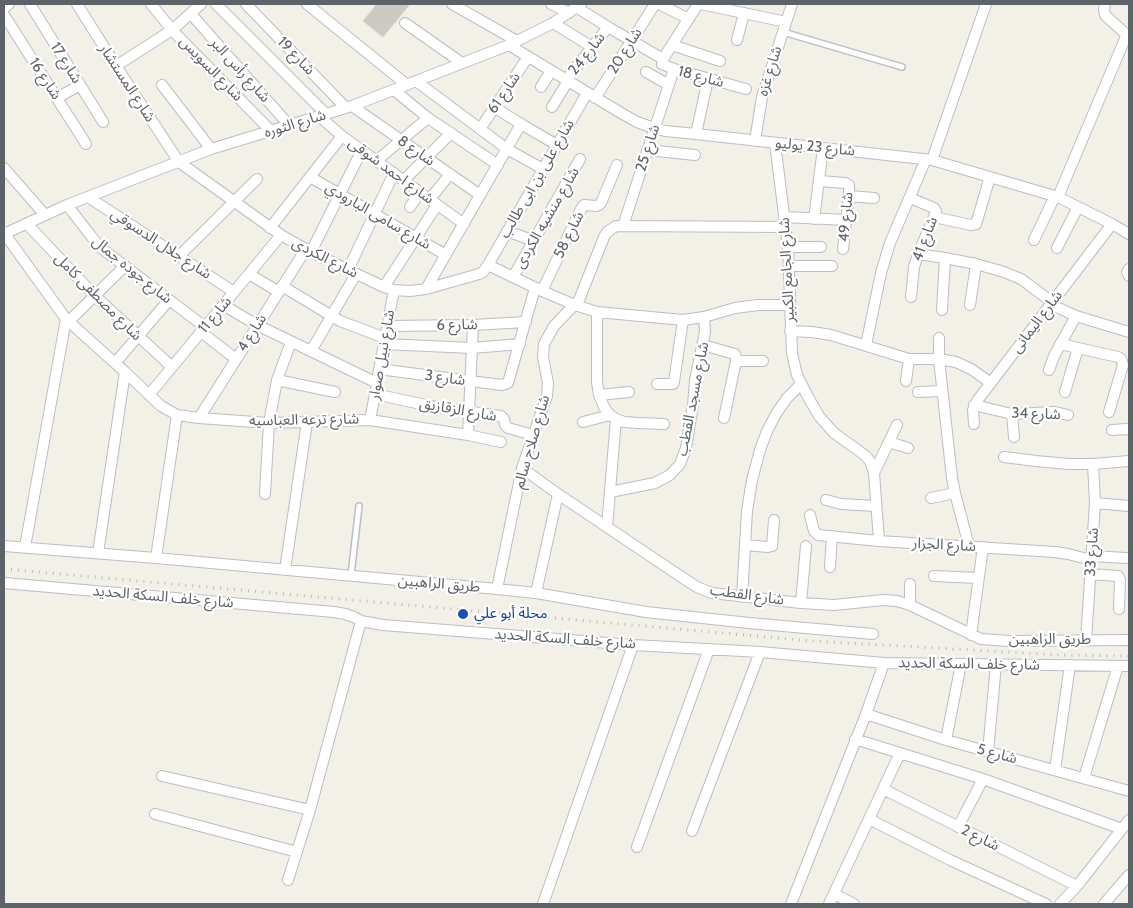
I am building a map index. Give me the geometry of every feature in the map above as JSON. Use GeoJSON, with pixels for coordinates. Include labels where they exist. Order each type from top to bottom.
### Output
{"type":"FeatureCollection","features":[{"type":"Feature","properties":{"kind":"street"},"geometry":{"type":"LineString","coordinates":[[4,8],[9,4]]}},
{"type":"Feature","properties":{"kind":"street","name":"شارع 17"},"geometry":{"type":"LineString","coordinates":[[30,4],[103,122]]}},
{"type":"Feature","properties":{"kind":"street","name":"شارع المستشار"},"geometry":{"type":"LineString","coordinates":[[76,4],[178,162]]}},
{"type":"Feature","properties":{"kind":"street","name":"شارع السويس"},"geometry":{"type":"LineString","coordinates":[[151,4],[172,30],[271,131]]}},
{"type":"Feature","properties":{"kind":"street"},"geometry":{"type":"LineString","coordinates":[[116,66],[172,30],[201,4]]}},
{"type":"Feature","properties":{"kind":"street","name":"شارع احمد شوقى"},"geometry":{"type":"LineString","coordinates":[[216,4],[342,136],[464,224]]}},
{"type":"Feature","properties":{"kind":"street","name":"شارع 19"},"geometry":{"type":"LineString","coordinates":[[246,4],[349,107]]}},
{"type":"Feature","properties":{"kind":"street"},"geometry":{"type":"LineString","coordinates":[[307,4],[412,83],[507,149],[543,169]]}},
{"type":"Feature","properties":{"kind":"street","name":"شارع 23 يوليو"},"geometry":{"type":"LineString","coordinates":[[452,4],[513,43],[528,57],[567,81],[637,122],[654,128],[755,141],[929,159],[1056,197],[1129,234]]}},
{"type":"Feature","properties":{"kind":"street"},"geometry":{"type":"LineString","coordinates":[[551,4],[575,8],[664,59],[700,4],[744,13],[784,27]]}},
{"type":"Feature","properties":{"kind":"street","name":"شارع 20"},"geometry":{"type":"LineString","coordinates":[[591,95],[655,4]]}},
{"type":"Feature","properties":{"kind":"street"},"geometry":{"type":"LineString","coordinates":[[660,4],[689,19]]}},
{"type":"Feature","properties":{"kind":"street","name":"شارع غزه"},"geometry":{"type":"LineString","coordinates":[[755,141],[762,97],[792,4]]}},
{"type":"Feature","properties":{"kind":"street"},"geometry":{"type":"LineString","coordinates":[[866,345],[881,273],[890,243],[929,159],[986,4]]}},
{"type":"Feature","properties":{"kind":"street"},"geometry":{"type":"LineString","coordinates":[[1034,240],[1056,197],[1128,35],[1106,15],[1105,4]]}},
{"type":"Feature","properties":{"kind":"street","name":"شارع الثوره"},"geometry":{"type":"LineString","coordinates":[[4,234],[67,205],[211,149],[349,107],[412,83],[513,43],[552,23],[575,8]]}},
{"type":"Feature","properties":{"kind":"street"},"geometry":{"type":"LineString","coordinates":[[737,40],[744,13]]}},
{"type":"Feature","properties":{"kind":"street","name":"شارع رأس البر"},"geometry":{"type":"LineString","coordinates":[[191,14],[290,125]]}},
{"type":"Feature","properties":{"kind":"street","name":"شارع 16"},"geometry":{"type":"LineString","coordinates":[[4,15],[86,144]]}},
{"type":"Feature","properties":{"kind":"street"},"geometry":{"type":"LineString","coordinates":[[405,23],[462,63]]}},
{"type":"Feature","properties":{"kind":"street"},"geometry":{"type":"LineString","coordinates":[[552,23],[592,47]]}},
{"type":"Feature","properties":{"kind":"street","name":"شارع 24"},"geometry":{"type":"LineString","coordinates":[[552,107],[567,81],[608,27]]}},
{"type":"Feature","properties":{"kind":"street"},"geometry":{"type":"LineString","coordinates":[[672,46],[720,61]]}},
{"type":"Feature","properties":{"kind":"street","name":"شارع 61"},"geometry":{"type":"LineString","coordinates":[[480,129],[528,57]]}},
{"type":"Feature","properties":{"kind":"street","name":"شارع 18"},"geometry":{"type":"LineString","coordinates":[[664,59],[662,64],[674,69],[746,89]]}},
{"type":"Feature","properties":{"kind":"street","name":"شارع 25"},"geometry":{"type":"LineString","coordinates":[[620,226],[648,150],[674,69]]}},
{"type":"Feature","properties":{"kind":"street"},"geometry":{"type":"LineString","coordinates":[[541,86],[551,70]]}},
{"type":"Feature","properties":{"kind":"street"},"geometry":{"type":"LineString","coordinates":[[646,72],[669,85]]}},
{"type":"Feature","properties":{"kind":"street"},"geometry":{"type":"LineString","coordinates":[[696,134],[708,79]]}},
{"type":"Feature","properties":{"kind":"street"},"geometry":{"type":"LineString","coordinates":[[57,98],[80,85]]}},
{"type":"Feature","properties":{"kind":"street"},"geometry":{"type":"LineString","coordinates":[[162,85],[211,149]]}},
{"type":"Feature","properties":{"kind":"street"},"geometry":{"type":"LineString","coordinates":[[394,90],[428,118],[498,165]]}},
{"type":"Feature","properties":{"kind":"street","name":"شارع على بن ابى طالب"},"geometry":{"type":"LineString","coordinates":[[488,265],[557,145],[591,95]]}},
{"type":"Feature","properties":{"kind":"street","name":"شارع 8"},"geometry":{"type":"LineString","coordinates":[[349,107],[401,140],[480,195]]}},
{"type":"Feature","properties":{"kind":"street"},"geometry":{"type":"LineString","coordinates":[[494,107],[557,145]]}},
{"type":"Feature","properties":{"kind":"street"},"geometry":{"type":"LineString","coordinates":[[376,161],[428,118]]}},
{"type":"Feature","properties":{"kind":"street"},"geometry":{"type":"LineString","coordinates":[[426,289],[521,124]]}},
{"type":"Feature","properties":{"kind":"street"},"geometry":{"type":"LineString","coordinates":[[404,180],[451,133]]}},
{"type":"Feature","properties":{"kind":"street"},"geometry":{"type":"LineString","coordinates":[[270,228],[342,136]]}},
{"type":"Feature","properties":{"kind":"street","name":"شارع الجامع الكبير"},"geometry":{"type":"LineString","coordinates":[[775,143],[788,247],[790,331],[797,375],[819,416],[834,433],[866,456],[871,463],[874,473]]}},
{"type":"Feature","properties":{"kind":"street"},"geometry":{"type":"LineString","coordinates":[[814,219],[823,148]]}},
{"type":"Feature","properties":{"kind":"street","name":"شارع 4"},"geometry":{"type":"LineString","coordinates":[[199,418],[280,289],[309,251],[362,150]]}},
{"type":"Feature","properties":{"kind":"street"},"geometry":{"type":"LineString","coordinates":[[648,150],[695,155]]}},
{"type":"Feature","properties":{"kind":"street","name":"شارع منشيه الكردى"},"geometry":{"type":"LineString","coordinates":[[513,277],[580,159]]}},
{"type":"Feature","properties":{"kind":"street","name":"شارع الكردى"},"geometry":{"type":"LineString","coordinates":[[178,162],[281,235],[309,251],[389,288],[410,291],[426,289],[480,274],[488,265]]}},
{"type":"Feature","properties":{"kind":"street","name":"شارع 58"},"geometry":{"type":"LineString","coordinates":[[539,290],[584,205],[599,206],[616,165]]}},
{"type":"Feature","properties":{"kind":"street"},"geometry":{"type":"LineString","coordinates":[[4,168],[45,215]]}},
{"type":"Feature","properties":{"kind":"street"},"geometry":{"type":"LineString","coordinates":[[311,351],[332,315],[352,272],[374,214],[394,173]]}},
{"type":"Feature","properties":{"kind":"street"},"geometry":{"type":"LineString","coordinates":[[389,288],[450,174]]}},
{"type":"Feature","properties":{"kind":"street","name":"شارع سامى البارودي"},"geometry":{"type":"LineString","coordinates":[[310,177],[446,255]]}},
{"type":"Feature","properties":{"kind":"street"},"geometry":{"type":"LineString","coordinates":[[934,217],[971,225],[976,224],[990,177]]}},
{"type":"Feature","properties":{"kind":"street"},"geometry":{"type":"LineString","coordinates":[[179,256],[257,179]]}},
{"type":"Feature","properties":{"kind":"street","name":"شارع 49"},"geometry":{"type":"LineString","coordinates":[[819,182],[848,184],[850,188],[843,249]]}},
{"type":"Feature","properties":{"kind":"street"},"geometry":{"type":"LineString","coordinates":[[410,206],[420,192]]}},
{"type":"Feature","properties":{"kind":"street"},"geometry":{"type":"LineString","coordinates":[[849,196],[874,198]]}},
{"type":"Feature","properties":{"kind":"street","name":"شارع جلال الدسوقي"},"geometry":{"type":"LineString","coordinates":[[88,197],[234,292]]}},
{"type":"Feature","properties":{"kind":"street","name":"شارع 41"},"geometry":{"type":"LineString","coordinates":[[910,198],[935,209],[936,213],[914,267],[911,297]]}},
{"type":"Feature","properties":{"kind":"street","name":"شارع جوده جمال"},"geometry":{"type":"LineString","coordinates":[[67,205],[101,248],[169,300],[236,359]]}},
{"type":"Feature","properties":{"kind":"street"},"geometry":{"type":"LineString","coordinates":[[1057,248],[1078,208]]}},
{"type":"Feature","properties":{"kind":"street"},"geometry":{"type":"LineString","coordinates":[[620,226],[785,222],[814,219],[847,220]]}},
{"type":"Feature","properties":{"kind":"street","name":"شارع مصطفى كامل"},"geometry":{"type":"LineString","coordinates":[[27,224],[94,296],[172,367]]}},
{"type":"Feature","properties":{"kind":"street","name":"شارع اليمانى"},"geometry":{"type":"LineString","coordinates":[[974,405],[1112,224]]}},
{"type":"Feature","properties":{"kind":"street","name":"شارع صلاح سالم"},"geometry":{"type":"LineString","coordinates":[[497,589],[522,468],[547,396],[548,383],[543,357],[544,344],[554,326],[579,300],[607,232],[620,226]]}},
{"type":"Feature","properties":{"kind":"street"},"geometry":{"type":"LineString","coordinates":[[507,231],[534,241]]}},
{"type":"Feature","properties":{"kind":"street","name":"شارع ترعه العباسيه"},"geometry":{"type":"LineString","coordinates":[[4,234],[67,320],[161,406],[177,415],[270,423],[370,420],[501,442]]}},
{"type":"Feature","properties":{"kind":"street","name":"شارع 11"},"geometry":{"type":"LineString","coordinates":[[149,395],[281,235]]}},
{"type":"Feature","properties":{"kind":"street"},"geometry":{"type":"LineString","coordinates":[[788,247],[821,247]]}},
{"type":"Feature","properties":{"kind":"street"},"geometry":{"type":"LineString","coordinates":[[918,254],[976,264],[1004,272],[1021,279],[1051,303],[1076,316],[1129,332]]}},
{"type":"Feature","properties":{"kind":"street"},"geometry":{"type":"LineString","coordinates":[[942,310],[945,258]]}},
{"type":"Feature","properties":{"kind":"street"},"geometry":{"type":"LineString","coordinates":[[970,305],[976,264]]}},
{"type":"Feature","properties":{"kind":"street"},"geometry":{"type":"LineString","coordinates":[[488,265],[539,290],[597,312],[683,320],[704,317],[735,308],[758,305],[789,305]]}},
{"type":"Feature","properties":{"kind":"street"},"geometry":{"type":"LineString","coordinates":[[25,547],[67,320],[125,266]]}},
{"type":"Feature","properties":{"kind":"street"},"geometry":{"type":"LineString","coordinates":[[789,266],[832,266]]}},
{"type":"Feature","properties":{"kind":"street"},"geometry":{"type":"LineString","coordinates":[[1129,269],[1127,272],[1129,276]]}},
{"type":"Feature","properties":{"kind":"street"},"geometry":{"type":"LineString","coordinates":[[249,274],[332,315],[340,321],[384,341],[472,348],[520,344],[526,322],[539,290]]}},
{"type":"Feature","properties":{"kind":"street","name":"شارع نبيل صوار"},"geometry":{"type":"LineString","coordinates":[[370,420],[387,326],[389,288]]}},
{"type":"Feature","properties":{"kind":"street"},"geometry":{"type":"LineString","coordinates":[[115,363],[169,300]]}},
{"type":"Feature","properties":{"kind":"street"},"geometry":{"type":"LineString","coordinates":[[223,305],[257,325],[377,383]]}},
{"type":"Feature","properties":{"kind":"street"},"geometry":{"type":"LineString","coordinates":[[597,312],[596,371],[599,395],[604,407],[613,417],[624,422],[664,424]]}},
{"type":"Feature","properties":{"kind":"street"},"geometry":{"type":"LineString","coordinates":[[1049,370],[1060,344],[1076,316]]}},
{"type":"Feature","properties":{"kind":"street","name":"شارع مسجد القطب"},"geometry":{"type":"LineString","coordinates":[[610,492],[655,483],[670,474],[680,464],[686,448],[695,380],[703,345],[705,332],[704,317]]}},
{"type":"Feature","properties":{"kind":"street"},"geometry":{"type":"LineString","coordinates":[[657,384],[673,384],[683,320]]}},
{"type":"Feature","properties":{"kind":"street","name":"شارع 6"},"geometry":{"type":"LineString","coordinates":[[387,326],[526,322]]}},
{"type":"Feature","properties":{"kind":"street"},"geometry":{"type":"LineString","coordinates":[[468,435],[473,325]]}},
{"type":"Feature","properties":{"kind":"street"},"geometry":{"type":"LineString","coordinates":[[790,331],[831,335],[909,359],[939,359],[956,362],[971,369],[991,383]]}},
{"type":"Feature","properties":{"kind":"street"},"geometry":{"type":"LineString","coordinates":[[939,338],[942,391],[955,493],[969,546]]}},
{"type":"Feature","properties":{"kind":"street"},"geometry":{"type":"LineString","coordinates":[[265,494],[270,423],[277,380],[291,342]]}},
{"type":"Feature","properties":{"kind":"street","name":"شارع 3"},"geometry":{"type":"LineString","coordinates":[[379,369],[502,385],[508,383],[520,344]]}},
{"type":"Feature","properties":{"kind":"street"},"geometry":{"type":"LineString","coordinates":[[1060,344],[1118,357],[1122,362],[1109,412]]}},
{"type":"Feature","properties":{"kind":"street"},"geometry":{"type":"LineString","coordinates":[[703,345],[735,354],[736,361],[724,418]]}},
{"type":"Feature","properties":{"kind":"street"},"geometry":{"type":"LineString","coordinates":[[1065,392],[1078,348]]}},
{"type":"Feature","properties":{"kind":"street"},"geometry":{"type":"LineString","coordinates":[[906,381],[909,359]]}},
{"type":"Feature","properties":{"kind":"street"},"geometry":{"type":"LineString","coordinates":[[736,361],[763,361]]}},
{"type":"Feature","properties":{"kind":"street"},"geometry":{"type":"LineString","coordinates":[[98,553],[125,372]]}},
{"type":"Feature","properties":{"kind":"street"},"geometry":{"type":"LineString","coordinates":[[277,380],[335,392]]}},
{"type":"Feature","properties":{"kind":"street"},"geometry":{"type":"LineString","coordinates":[[742,597],[747,511],[752,480],[767,431],[787,398],[801,384]]}},
{"type":"Feature","properties":{"kind":"street"},"geometry":{"type":"LineString","coordinates":[[918,392],[942,391]]}},
{"type":"Feature","properties":{"kind":"street"},"geometry":{"type":"LineString","coordinates":[[599,395],[629,392]]}},
{"type":"Feature","properties":{"kind":"street","name":"شارع الزقازيق"},"geometry":{"type":"LineString","coordinates":[[375,394],[430,406],[501,416],[508,428],[533,435]]}},
{"type":"Feature","properties":{"kind":"street"},"geometry":{"type":"LineString","coordinates":[[974,405],[974,424]]}},
{"type":"Feature","properties":{"kind":"street","name":"شارع 34"},"geometry":{"type":"LineString","coordinates":[[974,405],[1012,414],[1055,412],[1068,415]]}},
{"type":"Feature","properties":{"kind":"street"},"geometry":{"type":"LineString","coordinates":[[1012,414],[1014,437]]}},
{"type":"Feature","properties":{"kind":"street"},"geometry":{"type":"LineString","coordinates":[[156,558],[177,415]]}},
{"type":"Feature","properties":{"kind":"street"},"geometry":{"type":"LineString","coordinates":[[607,527],[613,417]]}},
{"type":"Feature","properties":{"kind":"street"},"geometry":{"type":"LineString","coordinates":[[583,422],[613,417]]}},
{"type":"Feature","properties":{"kind":"street"},"geometry":{"type":"LineString","coordinates":[[285,570],[307,422]]}},
{"type":"Feature","properties":{"kind":"street"},"geometry":{"type":"LineString","coordinates":[[879,541],[874,473],[897,425]]}},
{"type":"Feature","properties":{"kind":"street"},"geometry":{"type":"LineString","coordinates":[[1112,430],[1129,430]]}},
{"type":"Feature","properties":{"kind":"street"},"geometry":{"type":"LineString","coordinates":[[889,442],[908,448]]}},
{"type":"Feature","properties":{"kind":"street"},"geometry":{"type":"LineString","coordinates":[[1004,457],[1060,463],[1093,464],[1129,460]]}},
{"type":"Feature","properties":{"kind":"street","name":"شارع 33"},"geometry":{"type":"LineString","coordinates":[[1086,640],[1095,503],[1093,464]]}},
{"type":"Feature","properties":{"kind":"street","name":"شارع القطب"},"geometry":{"type":"LineString","coordinates":[[522,468],[697,587],[712,593],[834,605],[883,600],[897,601],[910,605],[971,635]]}},
{"type":"Feature","properties":{"kind":"street"},"geometry":{"type":"LineString","coordinates":[[931,498],[955,493]]}},
{"type":"Feature","properties":{"kind":"street"},"geometry":{"type":"LineString","coordinates":[[536,593],[558,494]]}},
{"type":"Feature","properties":{"kind":"street"},"geometry":{"type":"LineString","coordinates":[[826,500],[841,504],[876,506]]}},
{"type":"Feature","properties":{"kind":"street"},"geometry":{"type":"LineString","coordinates":[[1095,503],[1129,506]]}},
{"type":"Feature","properties":{"kind":"street","name":"شارع الجزار"},"geometry":{"type":"LineString","coordinates":[[810,515],[815,533],[818,535],[879,541],[1055,552],[1091,558],[1126,558]]}},
{"type":"Feature","properties":{"kind":"street"},"geometry":{"type":"LineString","coordinates":[[745,545],[772,546],[774,520]]}},
{"type":"Feature","properties":{"kind":"street"},"geometry":{"type":"LineString","coordinates":[[830,567],[832,536]]}},
{"type":"Feature","properties":{"kind":"street","name":"طريق الراهبين"},"geometry":{"type":"LineString","coordinates":[[4,546],[497,589],[536,593],[646,612],[873,634]]}},
{"type":"Feature","properties":{"kind":"street"},"geometry":{"type":"LineString","coordinates":[[801,603],[806,546]]}},
{"type":"Feature","properties":{"kind":"street"},"geometry":{"type":"LineString","coordinates":[[971,635],[983,547]]}},
{"type":"Feature","properties":{"kind":"street"},"geometry":{"type":"LineString","coordinates":[[1090,574],[1118,576],[1120,580],[1119,609]]}},
{"type":"Feature","properties":{"kind":"street"},"geometry":{"type":"LineString","coordinates":[[934,576],[978,578]]}},
{"type":"Feature","properties":{"kind":"street","name":"شارع خلف السكة الحديد"},"geometry":{"type":"LineString","coordinates":[[4,583],[334,612],[354,617],[360,621],[383,625],[760,652],[884,663],[1129,666]]}},
{"type":"Feature","properties":{"kind":"street"},"geometry":{"type":"LineString","coordinates":[[910,584],[910,605]]}},
{"type":"Feature","properties":{"kind":"street"},"geometry":{"type":"LineString","coordinates":[[288,880],[310,810],[360,621]]}},
{"type":"Feature","properties":{"kind":"street","name":"طريق الراهبين"},"geometry":{"type":"LineString","coordinates":[[971,635],[981,639],[997,640],[1129,640]]}},
{"type":"Feature","properties":{"kind":"street"},"geometry":{"type":"LineString","coordinates":[[543,904],[633,644]]}},
{"type":"Feature","properties":{"kind":"street"},"geometry":{"type":"LineString","coordinates":[[637,847],[709,649]]}},
{"type":"Feature","properties":{"kind":"street"},"geometry":{"type":"LineString","coordinates":[[692,831],[760,652]]}},
{"type":"Feature","properties":{"kind":"street"},"geometry":{"type":"LineString","coordinates":[[791,904],[866,714],[884,663]]}},
{"type":"Feature","properties":{"kind":"street"},"geometry":{"type":"LineString","coordinates":[[946,740],[961,664]]}},
{"type":"Feature","properties":{"kind":"street"},"geometry":{"type":"LineString","coordinates":[[988,752],[996,664]]}},
{"type":"Feature","properties":{"kind":"street"},"geometry":{"type":"LineString","coordinates":[[1055,770],[1070,665]]}},
{"type":"Feature","properties":{"kind":"street"},"geometry":{"type":"LineString","coordinates":[[1084,778],[1118,666]]}},
{"type":"Feature","properties":{"kind":"street","name":"شارع 5"},"geometry":{"type":"LineString","coordinates":[[866,714],[946,740],[1129,791]]}},
{"type":"Feature","properties":{"kind":"street"},"geometry":{"type":"LineString","coordinates":[[856,739],[984,779],[1122,829]]}},
{"type":"Feature","properties":{"kind":"street"},"geometry":{"type":"LineString","coordinates":[[829,904],[900,753]]}},
{"type":"Feature","properties":{"kind":"street"},"geometry":{"type":"LineString","coordinates":[[162,776],[310,810]]}},
{"type":"Feature","properties":{"kind":"street"},"geometry":{"type":"LineString","coordinates":[[958,827],[984,779]]}},
{"type":"Feature","properties":{"kind":"street","name":"شارع 2"},"geometry":{"type":"LineString","coordinates":[[884,789],[1077,886]]}},
{"type":"Feature","properties":{"kind":"street"},"geometry":{"type":"LineString","coordinates":[[155,814],[296,852]]}},
{"type":"Feature","properties":{"kind":"street"},"geometry":{"type":"LineString","coordinates":[[869,819],[950,860],[1046,904]]}},
{"type":"Feature","properties":{"kind":"street"},"geometry":{"type":"LineString","coordinates":[[1060,904],[1077,886],[1129,820]]}},
{"type":"Feature","properties":{"kind":"street"},"geometry":{"type":"LineString","coordinates":[[1104,904],[1129,875]]}},
{"type":"Feature","properties":{"kind":"street"},"geometry":{"type":"LineString","coordinates":[[834,894],[854,904]]}},
{"type":"Feature","properties":{"kind":"lane"},"geometry":{"type":"LineString","coordinates":[[784,27],[902,67]]}},
{"type":"Feature","properties":{"kind":"lane"},"geometry":{"type":"LineString","coordinates":[[351,576],[359,506]]}},
{"type":"Feature","properties":{"kind":"building"},"geometry":{"type":"Polygon","coordinates":[[[377,4],[410,4],[383,37],[363,21],[377,4]]]}},
{"type":"Feature","properties":{"kind":"railway"},"geometry":{"type":"LineString","coordinates":[[4,569],[812,641],[1061,655],[1129,656]]}},
{"type":"Feature","properties":{"kind":"place","name":"محلة أبو علي"},"geometry":{"type":"Point","coordinates":[463,614]}}]}
